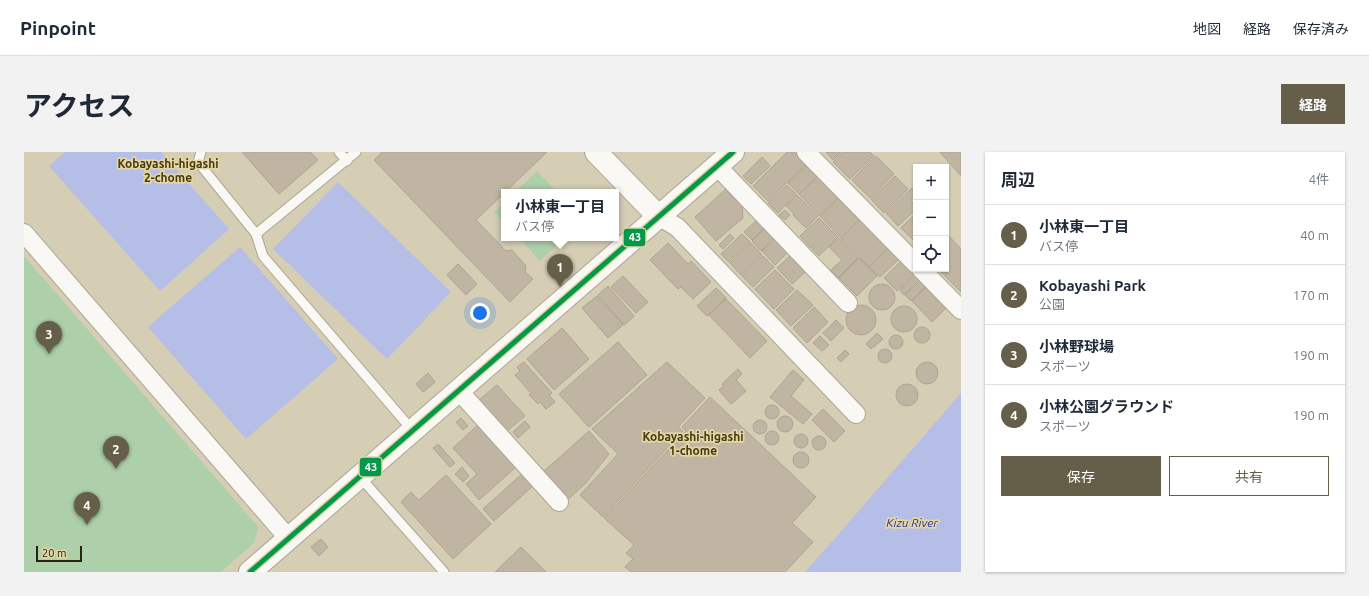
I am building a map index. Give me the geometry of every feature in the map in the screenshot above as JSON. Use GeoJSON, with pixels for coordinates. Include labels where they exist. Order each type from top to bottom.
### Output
{"type":"FeatureCollection","features":[{"type":"Feature","properties":{"kind":"street"},"geometry":{"type":"LineString","coordinates":[[596,152],[658,216],[677,227],[856,414]]}},
{"type":"Feature","properties":{"kind":"street"},"geometry":{"type":"LineString","coordinates":[[250,572],[733,152]]}},
{"type":"Feature","properties":{"kind":"street"},"geometry":{"type":"LineString","coordinates":[[806,152],[913,261]]}},
{"type":"Feature","properties":{"kind":"street"},"geometry":{"type":"LineString","coordinates":[[717,166],[848,302]]}},
{"type":"Feature","properties":{"kind":"street"},"geometry":{"type":"LineString","coordinates":[[24,233],[289,539]]}},
{"type":"Feature","properties":{"kind":"street"},"geometry":{"type":"LineString","coordinates":[[924,272],[961,310]]}},
{"type":"Feature","properties":{"kind":"street"},"geometry":{"type":"LineString","coordinates":[[459,391],[559,502]]}},
{"type":"Feature","properties":{"kind":"lane"},"geometry":{"type":"LineString","coordinates":[[201,152],[198,162],[256,234],[263,256],[413,431]]}},
{"type":"Feature","properties":{"kind":"lane"},"geometry":{"type":"LineString","coordinates":[[338,152],[347,161]]}},
{"type":"Feature","properties":{"kind":"lane"},"geometry":{"type":"LineString","coordinates":[[256,234],[347,161],[356,152]]}},
{"type":"Feature","properties":{"kind":"lane"},"geometry":{"type":"LineString","coordinates":[[360,477],[444,572]]}},
{"type":"Feature","properties":{"kind":"green space"},"geometry":{"type":"Polygon","coordinates":[[[537,171],[554,189],[518,189],[537,171]]]}},
{"type":"Feature","properties":{"kind":"green space"},"geometry":{"type":"Polygon","coordinates":[[[501,206],[501,220],[494,212],[501,206]]]}},
{"type":"Feature","properties":{"kind":"green space"},"geometry":{"type":"Polygon","coordinates":[[[522,241],[561,241],[540,261],[522,241]]]}},
{"type":"Feature","properties":{"kind":"green space"},"geometry":{"type":"Polygon","coordinates":[[[24,256],[258,527],[254,543],[221,572],[24,572],[24,256]]]}},
{"type":"Feature","properties":{"kind":"water"},"geometry":{"type":"Polygon","coordinates":[[[65,152],[161,152],[229,229],[160,291],[49,166],[65,152]]]}},
{"type":"Feature","properties":{"kind":"water"},"geometry":{"type":"Polygon","coordinates":[[[338,182],[451,292],[387,359],[273,249],[338,182]]]}},
{"type":"Feature","properties":{"kind":"water"},"geometry":{"type":"Polygon","coordinates":[[[240,247],[338,359],[246,439],[148,327],[240,247]]]}},
{"type":"Feature","properties":{"kind":"water","name":"Kizu River"},"geometry":{"type":"Polygon","coordinates":[[[961,393],[961,572],[805,572],[824,551],[961,393]]]}},
{"type":"Feature","properties":{"kind":"building"},"geometry":{"type":"Polygon","coordinates":[[[242,152],[310,152],[318,160],[279,194],[242,152]]]}},
{"type":"Feature","properties":{"kind":"building"},"geometry":{"type":"Polygon","coordinates":[[[382,152],[547,152],[508,189],[501,189],[501,196],[476,220],[506,251],[512,250],[526,266],[525,272],[533,279],[510,302],[374,160],[382,152]]]}},
{"type":"Feature","properties":{"kind":"building"},"geometry":{"type":"Polygon","coordinates":[[[787,152],[794,152],[806,164],[768,201],[753,186],[787,152]]]}},
{"type":"Feature","properties":{"kind":"building"},"geometry":{"type":"Polygon","coordinates":[[[826,152],[841,152],[833,160],[826,152]]]}},
{"type":"Feature","properties":{"kind":"building"},"geometry":{"type":"Polygon","coordinates":[[[843,152],[870,152],[874,156],[850,179],[833,162],[843,152]]]}},
{"type":"Feature","properties":{"kind":"building"},"geometry":{"type":"Polygon","coordinates":[[[940,152],[961,152],[961,176],[940,152]]]}},
{"type":"Feature","properties":{"kind":"building"},"geometry":{"type":"Polygon","coordinates":[[[876,156],[894,174],[870,198],[852,180],[876,156]]]}},
{"type":"Feature","properties":{"kind":"building"},"geometry":{"type":"Polygon","coordinates":[[[762,157],[770,166],[751,184],[743,176],[762,157]]]}},
{"type":"Feature","properties":{"kind":"building"},"geometry":{"type":"Polygon","coordinates":[[[807,165],[818,176],[799,194],[788,183],[807,165]]]}},
{"type":"Feature","properties":{"kind":"building"},"geometry":{"type":"Polygon","coordinates":[[[818,176],[839,197],[820,216],[799,194],[818,176]]]}},
{"type":"Feature","properties":{"kind":"building"},"geometry":{"type":"Polygon","coordinates":[[[895,176],[908,189],[884,213],[871,199],[895,176]]]}},
{"type":"Feature","properties":{"kind":"building"},"geometry":{"type":"Polygon","coordinates":[[[787,185],[796,194],[778,213],[768,203],[787,185]]]}},
{"type":"Feature","properties":{"kind":"building"},"geometry":{"type":"Polygon","coordinates":[[[912,188],[913,189],[913,198],[910,200],[913,203],[913,212],[898,226],[886,213],[912,188]]]}},
{"type":"Feature","properties":{"kind":"building"},"geometry":{"type":"Polygon","coordinates":[[[726,189],[733,198],[735,197],[742,204],[743,218],[716,241],[695,217],[726,189]]]}},
{"type":"Feature","properties":{"kind":"building"},"geometry":{"type":"Polygon","coordinates":[[[797,195],[818,216],[806,228],[786,206],[797,195]]]}},
{"type":"Feature","properties":{"kind":"building"},"geometry":{"type":"Polygon","coordinates":[[[839,197],[860,219],[841,238],[820,216],[839,197]]]}},
{"type":"Feature","properties":{"kind":"building"},"geometry":{"type":"Polygon","coordinates":[[[785,210],[790,215],[785,220],[779,215],[785,210]]]}},
{"type":"Feature","properties":{"kind":"building"},"geometry":{"type":"Polygon","coordinates":[[[913,216],[913,240],[901,228],[913,216]]]}},
{"type":"Feature","properties":{"kind":"building"},"geometry":{"type":"Polygon","coordinates":[[[819,218],[830,229],[811,248],[800,236],[819,218]]]}},
{"type":"Feature","properties":{"kind":"building"},"geometry":{"type":"Polygon","coordinates":[[[860,219],[888,248],[869,267],[841,238],[860,219]]]}},
{"type":"Feature","properties":{"kind":"building"},"geometry":{"type":"Polygon","coordinates":[[[757,220],[765,227],[752,240],[744,232],[757,220]]]}},
{"type":"Feature","properties":{"kind":"building"},"geometry":{"type":"Polygon","coordinates":[[[765,228],[774,238],[761,251],[752,241],[765,228]]]}},
{"type":"Feature","properties":{"kind":"building"},"geometry":{"type":"Polygon","coordinates":[[[831,230],[838,237],[819,256],[812,249],[831,230]]]}},
{"type":"Feature","properties":{"kind":"building"},"geometry":{"type":"Polygon","coordinates":[[[730,234],[734,238],[723,249],[719,245],[730,234]]]}},
{"type":"Feature","properties":{"kind":"building"},"geometry":{"type":"Polygon","coordinates":[[[742,234],[750,242],[729,262],[721,254],[742,234]]]}},
{"type":"Feature","properties":{"kind":"building"},"geometry":{"type":"Polygon","coordinates":[[[949,236],[961,249],[961,292],[941,272],[949,272],[949,236]]]}},
{"type":"Feature","properties":{"kind":"building"},"geometry":{"type":"Polygon","coordinates":[[[839,238],[858,258],[838,278],[831,270],[842,260],[829,247],[839,238]]]}},
{"type":"Feature","properties":{"kind":"building"},"geometry":{"type":"Polygon","coordinates":[[[775,239],[788,252],[775,265],[762,251],[775,239]]]}},
{"type":"Feature","properties":{"kind":"building"},"geometry":{"type":"Polygon","coordinates":[[[668,243],[688,264],[691,261],[711,282],[693,299],[681,287],[678,289],[650,260],[668,243]]]}},
{"type":"Feature","properties":{"kind":"building"},"geometry":{"type":"Polygon","coordinates":[[[751,243],[762,255],[741,275],[730,263],[751,243]]]}},
{"type":"Feature","properties":{"kind":"building"},"geometry":{"type":"Polygon","coordinates":[[[888,248],[899,259],[880,277],[869,267],[888,248]]]}},
{"type":"Feature","properties":{"kind":"building"},"geometry":{"type":"Polygon","coordinates":[[[791,255],[806,271],[792,284],[777,268],[791,255]]]}},
{"type":"Feature","properties":{"kind":"building"},"geometry":{"type":"Polygon","coordinates":[[[763,256],[774,267],[753,287],[742,276],[763,256]]]}},
{"type":"Feature","properties":{"kind":"building"},"geometry":{"type":"Polygon","coordinates":[[[859,258],[877,276],[857,296],[839,278],[859,258]]]}},
{"type":"Feature","properties":{"kind":"building"},"geometry":{"type":"Polygon","coordinates":[[[901,261],[914,275],[897,291],[884,278],[901,261]]]}},
{"type":"Feature","properties":{"kind":"building"},"geometry":{"type":"Polygon","coordinates":[[[458,264],[477,284],[466,295],[447,275],[458,264]]]}},
{"type":"Feature","properties":{"kind":"building"},"geometry":{"type":"Polygon","coordinates":[[[775,270],[794,289],[774,309],[755,289],[775,270]]]}},
{"type":"Feature","properties":{"kind":"building"},"geometry":{"type":"Polygon","coordinates":[[[623,276],[648,302],[636,313],[611,287],[623,276]]]}},
{"type":"Feature","properties":{"kind":"building"},"geometry":{"type":"Polygon","coordinates":[[[915,276],[919,280],[904,295],[900,290],[915,276]]]}},
{"type":"Feature","properties":{"kind":"building"},"geometry":{"type":"Polygon","coordinates":[[[920,281],[925,287],[911,301],[905,295],[920,281]]]}},
{"type":"Feature","properties":{"kind":"building"},"geometry":{"type":"Polygon","coordinates":[[[882,284],[891,288],[895,297],[891,306],[882,310],[873,306],[869,297],[873,288],[882,284]]]}},
{"type":"Feature","properties":{"kind":"building"},"geometry":{"type":"Polygon","coordinates":[[[608,286],[634,316],[624,325],[598,295],[608,286]]]}},
{"type":"Feature","properties":{"kind":"building"},"geometry":{"type":"Polygon","coordinates":[[[926,287],[946,308],[932,322],[912,301],[926,287]]]}},
{"type":"Feature","properties":{"kind":"building"},"geometry":{"type":"Polygon","coordinates":[[[716,288],[726,298],[707,316],[697,306],[716,288]]]}},
{"type":"Feature","properties":{"kind":"building"},"geometry":{"type":"Polygon","coordinates":[[[797,290],[813,305],[791,326],[776,310],[797,290]]]}},
{"type":"Feature","properties":{"kind":"building"},"geometry":{"type":"Polygon","coordinates":[[[597,296],[623,325],[608,338],[582,308],[597,296]]]}},
{"type":"Feature","properties":{"kind":"building"},"geometry":{"type":"Polygon","coordinates":[[[726,299],[767,341],[750,358],[709,315],[726,299]]]}},
{"type":"Feature","properties":{"kind":"building"},"geometry":{"type":"Polygon","coordinates":[[[861,305],[872,309],[876,320],[872,331],[861,335],[850,331],[846,320],[850,309],[861,305]]]}},
{"type":"Feature","properties":{"kind":"building"},"geometry":{"type":"Polygon","coordinates":[[[904,306],[913,310],[917,319],[913,328],[904,332],[895,328],[891,319],[895,310],[904,306]]]}},
{"type":"Feature","properties":{"kind":"building"},"geometry":{"type":"Polygon","coordinates":[[[814,307],[828,322],[807,343],[793,328],[814,307]]]}},
{"type":"Feature","properties":{"kind":"building"},"geometry":{"type":"Polygon","coordinates":[[[836,320],[844,328],[831,341],[823,333],[836,320]]]}},
{"type":"Feature","properties":{"kind":"building"},"geometry":{"type":"Polygon","coordinates":[[[919,327],[925,327],[930,332],[928,341],[925,343],[919,343],[914,338],[914,332],[919,327]]]}},
{"type":"Feature","properties":{"kind":"building"},"geometry":{"type":"Polygon","coordinates":[[[562,328],[589,359],[554,390],[527,359],[562,328]]]}},
{"type":"Feature","properties":{"kind":"building"},"geometry":{"type":"Polygon","coordinates":[[[877,333],[883,339],[871,349],[866,344],[877,333]]]}},
{"type":"Feature","properties":{"kind":"building"},"geometry":{"type":"Polygon","coordinates":[[[896,335],[901,337],[903,342],[901,347],[896,349],[891,347],[889,342],[891,337],[896,335]]]}},
{"type":"Feature","properties":{"kind":"building"},"geometry":{"type":"Polygon","coordinates":[[[820,336],[829,345],[822,351],[813,343],[820,336]]]}},
{"type":"Feature","properties":{"kind":"building"},"geometry":{"type":"Polygon","coordinates":[[[618,342],[647,375],[589,427],[559,394],[618,342]]]}},
{"type":"Feature","properties":{"kind":"building"},"geometry":{"type":"Polygon","coordinates":[[[885,349],[890,351],[892,356],[890,361],[885,363],[880,361],[878,356],[880,351],[885,349]]]}},
{"type":"Feature","properties":{"kind":"building"},"geometry":{"type":"Polygon","coordinates":[[[845,350],[849,354],[841,362],[837,358],[845,350]]]}},
{"type":"Feature","properties":{"kind":"building"},"geometry":{"type":"Polygon","coordinates":[[[524,362],[552,393],[549,395],[555,402],[546,409],[540,402],[538,404],[529,395],[531,393],[515,375],[520,371],[517,367],[524,362]]]}},
{"type":"Feature","properties":{"kind":"building"},"geometry":{"type":"Polygon","coordinates":[[[667,362],[705,398],[678,427],[683,431],[603,517],[580,495],[618,454],[592,429],[667,362]]]}},
{"type":"Feature","properties":{"kind":"building"},"geometry":{"type":"Polygon","coordinates":[[[927,362],[935,365],[938,373],[935,381],[927,384],[919,381],[916,373],[919,365],[927,362]]]}},
{"type":"Feature","properties":{"kind":"building"},"geometry":{"type":"Polygon","coordinates":[[[738,369],[742,374],[736,380],[746,391],[731,404],[719,390],[724,386],[722,384],[738,369]]]}},
{"type":"Feature","properties":{"kind":"building"},"geometry":{"type":"Polygon","coordinates":[[[793,370],[804,380],[791,396],[812,414],[803,424],[770,397],[793,370]]]}},
{"type":"Feature","properties":{"kind":"building"},"geometry":{"type":"Polygon","coordinates":[[[428,373],[435,382],[423,392],[416,384],[428,373]]]}},
{"type":"Feature","properties":{"kind":"building"},"geometry":{"type":"Polygon","coordinates":[[[907,384],[915,387],[918,395],[915,403],[907,406],[899,403],[896,395],[899,387],[907,384]]]}},
{"type":"Feature","properties":{"kind":"building"},"geometry":{"type":"Polygon","coordinates":[[[497,385],[525,416],[507,431],[479,400],[497,385]]]}},
{"type":"Feature","properties":{"kind":"building"},"geometry":{"type":"Polygon","coordinates":[[[710,397],[816,497],[792,523],[813,542],[785,572],[631,572],[625,567],[633,559],[626,553],[634,545],[604,518],[686,431],[682,427],[710,397]]]}},
{"type":"Feature","properties":{"kind":"building"},"geometry":{"type":"Polygon","coordinates":[[[769,405],[775,405],[779,409],[779,415],[775,419],[769,419],[765,415],[765,409],[769,405]]]}},
{"type":"Feature","properties":{"kind":"building"},"geometry":{"type":"Polygon","coordinates":[[[823,409],[845,431],[834,442],[812,420],[823,409]]]}},
{"type":"Feature","properties":{"kind":"building"},"geometry":{"type":"Polygon","coordinates":[[[785,416],[792,421],[793,424],[788,431],[785,432],[778,427],[777,424],[782,417],[785,416]]]}},
{"type":"Feature","properties":{"kind":"building"},"geometry":{"type":"Polygon","coordinates":[[[461,418],[468,426],[463,430],[456,422],[461,418]]]}},
{"type":"Feature","properties":{"kind":"building"},"geometry":{"type":"Polygon","coordinates":[[[760,420],[765,422],[767,427],[765,432],[760,434],[755,432],[753,427],[755,422],[760,420]]]}},
{"type":"Feature","properties":{"kind":"building"},"geometry":{"type":"Polygon","coordinates":[[[525,421],[530,427],[518,438],[513,432],[525,421]]]}},
{"type":"Feature","properties":{"kind":"building"},"geometry":{"type":"Polygon","coordinates":[[[478,425],[516,467],[479,500],[466,484],[477,474],[453,448],[478,425]]]}},
{"type":"Feature","properties":{"kind":"building"},"geometry":{"type":"Polygon","coordinates":[[[589,431],[609,454],[585,484],[566,501],[542,473],[589,431]]]}},
{"type":"Feature","properties":{"kind":"building"},"geometry":{"type":"Polygon","coordinates":[[[772,431],[777,433],[779,438],[777,443],[772,445],[767,443],[765,438],[767,433],[772,431]]]}},
{"type":"Feature","properties":{"kind":"building"},"geometry":{"type":"Polygon","coordinates":[[[798,434],[804,434],[808,438],[808,444],[804,448],[798,448],[794,444],[794,438],[798,434]]]}},
{"type":"Feature","properties":{"kind":"building"},"geometry":{"type":"Polygon","coordinates":[[[816,436],[822,436],[826,440],[826,446],[822,450],[816,450],[812,446],[812,440],[816,436]]]}},
{"type":"Feature","properties":{"kind":"building"},"geometry":{"type":"Polygon","coordinates":[[[438,444],[455,463],[450,467],[433,448],[438,444]]]}},
{"type":"Feature","properties":{"kind":"building"},"geometry":{"type":"Polygon","coordinates":[[[801,452],[808,457],[809,460],[804,467],[801,468],[794,463],[793,460],[798,453],[801,452]]]}},
{"type":"Feature","properties":{"kind":"building"},"geometry":{"type":"Polygon","coordinates":[[[462,467],[469,476],[463,482],[455,474],[462,467]]]}},
{"type":"Feature","properties":{"kind":"building"},"geometry":{"type":"Polygon","coordinates":[[[523,473],[534,485],[494,521],[483,509],[523,473]]]}},
{"type":"Feature","properties":{"kind":"building"},"geometry":{"type":"Polygon","coordinates":[[[446,475],[491,524],[453,559],[401,502],[411,492],[419,500],[446,475]]]}},
{"type":"Feature","properties":{"kind":"building"},"geometry":{"type":"Polygon","coordinates":[[[321,539],[328,547],[319,556],[311,547],[321,539]]]}},
{"type":"Feature","properties":{"kind":"building"},"geometry":{"type":"Polygon","coordinates":[[[521,547],[546,572],[495,572],[521,547]]]}},
{"type":"Feature","properties":{"kind":"transit line","name":"43"},"geometry":{"type":"LineString","coordinates":[[250,572],[733,152]]}},
{"type":"Feature","properties":{"kind":"place","name":"小林東一丁目"},"geometry":{"type":"Point","coordinates":[560,287]}},
{"type":"Feature","properties":{"kind":"place","name":"小林野球場"},"geometry":{"type":"Point","coordinates":[49,354]}},
{"type":"Feature","properties":{"kind":"place","name":"Kobayashi Park"},"geometry":{"type":"Point","coordinates":[116,469]}},
{"type":"Feature","properties":{"kind":"place","name":"小林公園グラウンド"},"geometry":{"type":"Point","coordinates":[87,525]}},
{"type":"Feature","properties":{"kind":"district","name":"Kobayashi-higashi 2-chome"},"geometry":{"type":"Point","coordinates":[168,171]}},
{"type":"Feature","properties":{"kind":"district","name":"Kobayashi-higashi 1-chome"},"geometry":{"type":"Point","coordinates":[693,444]}}]}
